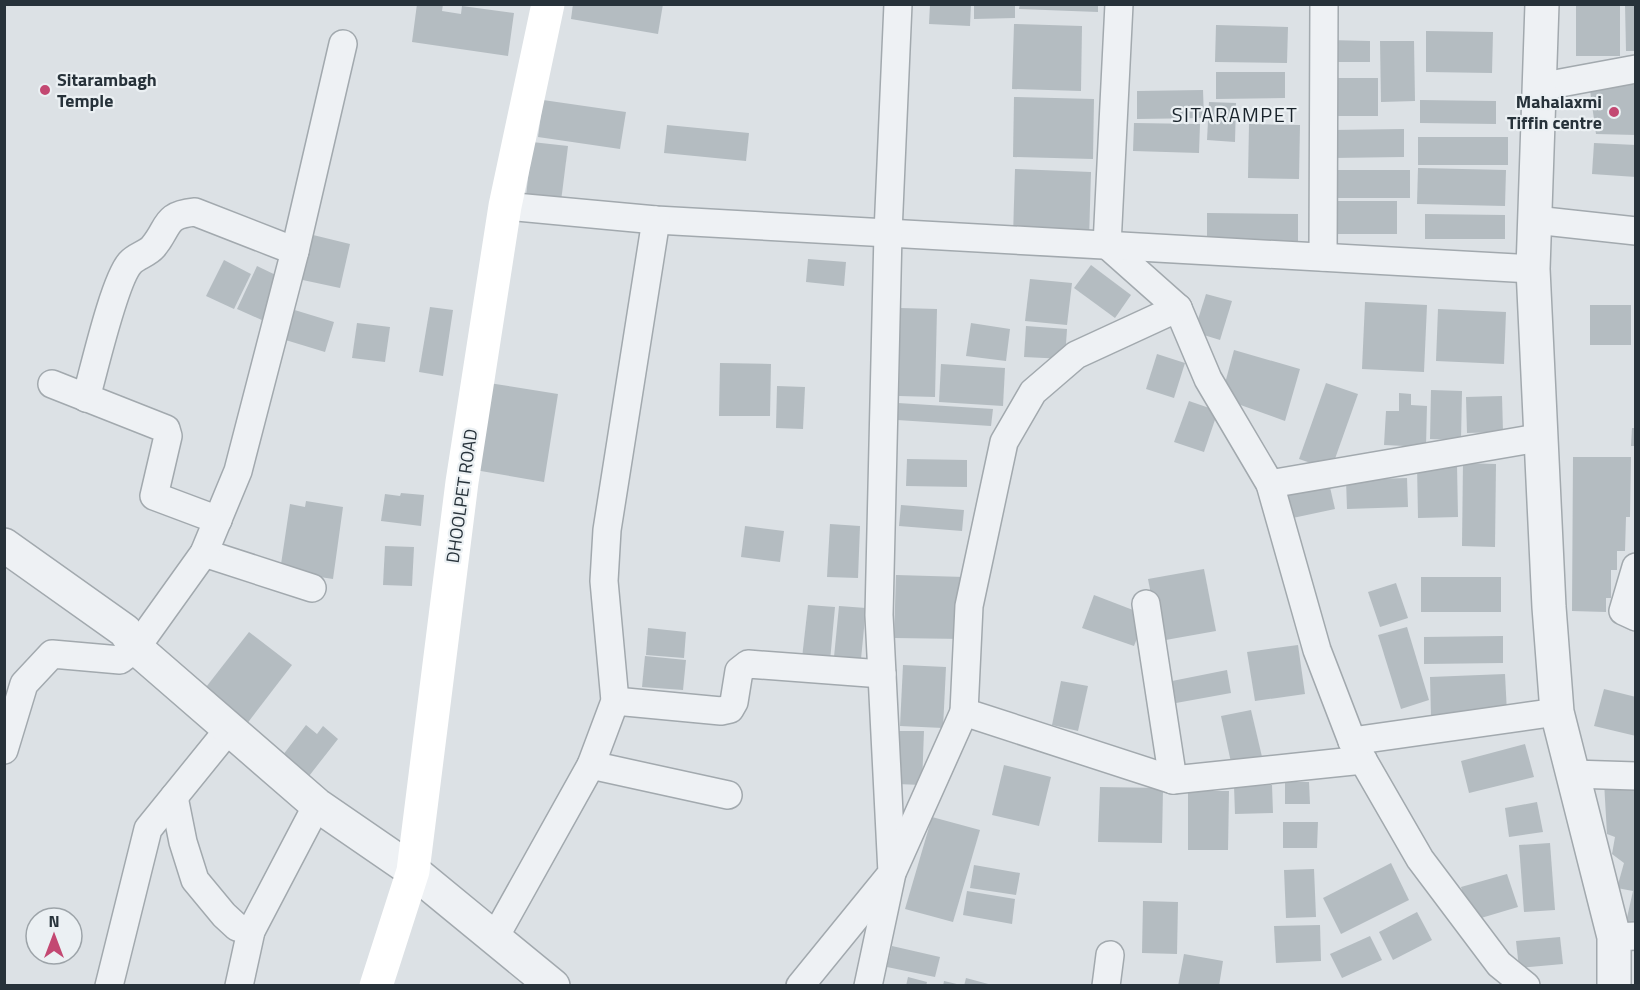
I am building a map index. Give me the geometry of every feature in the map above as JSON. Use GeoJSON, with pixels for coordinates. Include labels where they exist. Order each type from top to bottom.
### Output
{"type":"FeatureCollection","features":[{"type":"Feature","properties":{"kind":"main road","name":"DHOOLPET ROAD"},"geometry":{"type":"LineString","coordinates":[[376,986],[413,872],[462,482],[505,206],[548,4]]}},
{"type":"Feature","properties":{"kind":"street"},"geometry":{"type":"LineString","coordinates":[[800,986],[892,873],[879,615],[888,233],[898,4]]}},
{"type":"Feature","properties":{"kind":"street"},"geometry":{"type":"LineString","coordinates":[[1107,245],[1119,4]]}},
{"type":"Feature","properties":{"kind":"street"},"geometry":{"type":"LineString","coordinates":[[1323,257],[1324,4]]}},
{"type":"Feature","properties":{"kind":"street"},"geometry":{"type":"LineString","coordinates":[[1542,4],[1533,269],[1543,437],[1549,607],[1557,712],[1573,774],[1625,936],[1614,986]]}},
{"type":"Feature","properties":{"kind":"street"},"geometry":{"type":"LineString","coordinates":[[4,750],[14,683],[52,654],[120,660],[136,648],[204,553],[238,471],[295,251],[343,45]]}},
{"type":"Feature","properties":{"kind":"street"},"geometry":{"type":"LineString","coordinates":[[1539,87],[1635,69]]}},
{"type":"Feature","properties":{"kind":"street"},"geometry":{"type":"LineString","coordinates":[[505,206],[656,220],[1533,269]]}},
{"type":"Feature","properties":{"kind":"street"},"geometry":{"type":"LineString","coordinates":[[86,398],[120,281],[130,263],[151,250],[167,221],[179,214],[195,213],[295,251]]}},
{"type":"Feature","properties":{"kind":"street"},"geometry":{"type":"LineString","coordinates":[[495,937],[591,765],[615,701],[604,581],[607,530],[656,220]]}},
{"type":"Feature","properties":{"kind":"street"},"geometry":{"type":"LineString","coordinates":[[1535,220],[1635,231]]}},
{"type":"Feature","properties":{"kind":"street"},"geometry":{"type":"LineString","coordinates":[[1107,245],[1178,308],[1208,379],[1269,484],[1317,650],[1358,751],[1420,859],[1498,964],[1526,986]]}},
{"type":"Feature","properties":{"kind":"street"},"geometry":{"type":"LineString","coordinates":[[868,986],[892,873],[964,712],[969,606],[1004,442],[1033,392],[1076,355],[1178,308]]}},
{"type":"Feature","properties":{"kind":"street"},"geometry":{"type":"LineString","coordinates":[[52,384],[166,429],[168,436],[154,496],[218,520]]}},
{"type":"Feature","properties":{"kind":"street"},"geometry":{"type":"LineString","coordinates":[[1269,484],[1543,437]]}},
{"type":"Feature","properties":{"kind":"street"},"geometry":{"type":"LineString","coordinates":[[4,545],[125,631],[136,648],[317,805],[413,872],[552,986]]}},
{"type":"Feature","properties":{"kind":"street"},"geometry":{"type":"LineString","coordinates":[[204,553],[312,588]]}},
{"type":"Feature","properties":{"kind":"street"},"geometry":{"type":"LineString","coordinates":[[1635,567],[1623,611],[1635,617]]}},
{"type":"Feature","properties":{"kind":"street"},"geometry":{"type":"LineString","coordinates":[[1146,604],[1173,780]]}},
{"type":"Feature","properties":{"kind":"street"},"geometry":{"type":"LineString","coordinates":[[615,701],[721,711],[730,709],[734,702],[739,671],[748,664],[882,674]]}},
{"type":"Feature","properties":{"kind":"street"},"geometry":{"type":"LineString","coordinates":[[964,712],[1173,780],[1358,751],[1557,712]]}},
{"type":"Feature","properties":{"kind":"street"},"geometry":{"type":"LineString","coordinates":[[109,986],[148,829],[229,729]]}},
{"type":"Feature","properties":{"kind":"street"},"geometry":{"type":"LineString","coordinates":[[591,765],[728,795]]}},
{"type":"Feature","properties":{"kind":"street"},"geometry":{"type":"LineString","coordinates":[[1573,774],[1635,777]]}},
{"type":"Feature","properties":{"kind":"street"},"geometry":{"type":"LineString","coordinates":[[174,797],[183,842],[195,880],[237,927],[251,931]]}},
{"type":"Feature","properties":{"kind":"street"},"geometry":{"type":"LineString","coordinates":[[239,986],[251,931],[317,805]]}},
{"type":"Feature","properties":{"kind":"street"},"geometry":{"type":"LineString","coordinates":[[1106,986],[1110,955]]}},
{"type":"Feature","properties":{"kind":"building"},"geometry":{"type":"Polygon","coordinates":[[[417,4],[443,4],[442,11],[461,14],[462,6],[514,13],[508,56],[412,42],[417,4]]]}},
{"type":"Feature","properties":{"kind":"building"},"geometry":{"type":"Polygon","coordinates":[[[573,4],[663,4],[658,34],[571,19],[573,4]]]}},
{"type":"Feature","properties":{"kind":"building"},"geometry":{"type":"Polygon","coordinates":[[[930,4],[971,4],[970,26],[929,24],[930,4]]]}},
{"type":"Feature","properties":{"kind":"building"},"geometry":{"type":"Polygon","coordinates":[[[974,4],[1015,4],[1015,18],[974,19],[974,4]]]}},
{"type":"Feature","properties":{"kind":"building"},"geometry":{"type":"Polygon","coordinates":[[[1020,4],[1098,4],[1098,12],[1019,9],[1020,4]]]}},
{"type":"Feature","properties":{"kind":"building"},"geometry":{"type":"Polygon","coordinates":[[[1576,4],[1620,4],[1620,56],[1576,56],[1576,4]]]}},
{"type":"Feature","properties":{"kind":"building"},"geometry":{"type":"Polygon","coordinates":[[[1625,4],[1636,4],[1636,51],[1626,51],[1625,4]]]}},
{"type":"Feature","properties":{"kind":"building"},"geometry":{"type":"Polygon","coordinates":[[[1014,24],[1082,26],[1081,91],[1012,89],[1014,24]]]}},
{"type":"Feature","properties":{"kind":"building"},"geometry":{"type":"Polygon","coordinates":[[[1216,25],[1288,27],[1287,63],[1215,62],[1216,25]]]}},
{"type":"Feature","properties":{"kind":"building"},"geometry":{"type":"Polygon","coordinates":[[[1426,31],[1493,32],[1492,73],[1426,72],[1426,31]]]}},
{"type":"Feature","properties":{"kind":"building"},"geometry":{"type":"Polygon","coordinates":[[[1329,40],[1370,41],[1370,62],[1329,62],[1329,40]]]}},
{"type":"Feature","properties":{"kind":"building"},"geometry":{"type":"Polygon","coordinates":[[[1380,41],[1414,41],[1415,101],[1381,102],[1380,41]]]}},
{"type":"Feature","properties":{"kind":"building"},"geometry":{"type":"Polygon","coordinates":[[[1216,72],[1285,72],[1285,98],[1216,99],[1216,72]]]}},
{"type":"Feature","properties":{"kind":"building"},"geometry":{"type":"Polygon","coordinates":[[[1329,78],[1378,78],[1378,116],[1329,116],[1329,78]]]}},
{"type":"Feature","properties":{"kind":"building","name":"Mahalaxmi Tiffin centre"},"geometry":{"type":"Polygon","coordinates":[[[1636,84],[1636,135],[1596,134],[1590,90],[1636,84]]]}},
{"type":"Feature","properties":{"kind":"building"},"geometry":{"type":"Polygon","coordinates":[[[1203,90],[1204,118],[1137,119],[1137,91],[1203,90]]]}},
{"type":"Feature","properties":{"kind":"building"},"geometry":{"type":"Polygon","coordinates":[[[1014,97],[1094,99],[1093,159],[1013,157],[1014,97]]]}},
{"type":"Feature","properties":{"kind":"building"},"geometry":{"type":"Polygon","coordinates":[[[543,100],[626,112],[620,149],[538,137],[543,100]]]}},
{"type":"Feature","properties":{"kind":"building"},"geometry":{"type":"Polygon","coordinates":[[[1420,100],[1496,101],[1496,124],[1420,123],[1420,100]]]}},
{"type":"Feature","properties":{"kind":"building"},"geometry":{"type":"Polygon","coordinates":[[[1209,102],[1236,103],[1235,142],[1207,140],[1209,102]]]}},
{"type":"Feature","properties":{"kind":"building"},"geometry":{"type":"Polygon","coordinates":[[[1134,123],[1200,124],[1199,153],[1133,151],[1134,123]]]}},
{"type":"Feature","properties":{"kind":"building"},"geometry":{"type":"Polygon","coordinates":[[[1249,124],[1300,125],[1299,179],[1248,178],[1249,124]]]}},
{"type":"Feature","properties":{"kind":"building"},"geometry":{"type":"Polygon","coordinates":[[[667,125],[749,133],[746,161],[664,153],[667,125]]]}},
{"type":"Feature","properties":{"kind":"building"},"geometry":{"type":"Polygon","coordinates":[[[1404,129],[1404,157],[1332,158],[1332,130],[1404,129]]]}},
{"type":"Feature","properties":{"kind":"building"},"geometry":{"type":"Polygon","coordinates":[[[1418,137],[1508,137],[1508,165],[1418,165],[1418,137]]]}},
{"type":"Feature","properties":{"kind":"building"},"geometry":{"type":"Polygon","coordinates":[[[532,142],[568,146],[560,209],[525,205],[532,142]]]}},
{"type":"Feature","properties":{"kind":"building"},"geometry":{"type":"Polygon","coordinates":[[[1594,143],[1636,145],[1636,177],[1592,174],[1594,143]]]}},
{"type":"Feature","properties":{"kind":"building"},"geometry":{"type":"Polygon","coordinates":[[[1418,168],[1506,170],[1505,206],[1417,204],[1418,168]]]}},
{"type":"Feature","properties":{"kind":"building"},"geometry":{"type":"Polygon","coordinates":[[[1015,169],[1091,172],[1089,239],[1013,236],[1015,169]]]}},
{"type":"Feature","properties":{"kind":"building"},"geometry":{"type":"Polygon","coordinates":[[[1336,170],[1410,170],[1410,198],[1336,198],[1336,170]]]}},
{"type":"Feature","properties":{"kind":"building"},"geometry":{"type":"Polygon","coordinates":[[[1330,201],[1397,201],[1397,234],[1330,234],[1330,201]]]}},
{"type":"Feature","properties":{"kind":"building"},"geometry":{"type":"Polygon","coordinates":[[[1207,213],[1298,214],[1298,251],[1207,250],[1207,213]]]}},
{"type":"Feature","properties":{"kind":"building"},"geometry":{"type":"Polygon","coordinates":[[[1425,214],[1505,215],[1505,239],[1425,239],[1425,214]]]}},
{"type":"Feature","properties":{"kind":"building"},"geometry":{"type":"Polygon","coordinates":[[[309,234],[350,244],[340,288],[298,279],[309,234]]]}},
{"type":"Feature","properties":{"kind":"building"},"geometry":{"type":"Polygon","coordinates":[[[808,259],[846,262],[844,286],[806,282],[808,259]]]}},
{"type":"Feature","properties":{"kind":"building"},"geometry":{"type":"Polygon","coordinates":[[[224,260],[251,274],[234,309],[206,296],[224,260]]]}},
{"type":"Feature","properties":{"kind":"building"},"geometry":{"type":"Polygon","coordinates":[[[1091,265],[1131,295],[1115,318],[1074,288],[1091,265]]]}},
{"type":"Feature","properties":{"kind":"building"},"geometry":{"type":"Polygon","coordinates":[[[257,266],[284,279],[264,321],[237,309],[257,266]]]}},
{"type":"Feature","properties":{"kind":"building"},"geometry":{"type":"Polygon","coordinates":[[[1030,279],[1072,283],[1067,325],[1025,321],[1030,279]]]}},
{"type":"Feature","properties":{"kind":"building"},"geometry":{"type":"Polygon","coordinates":[[[1206,294],[1232,301],[1220,340],[1194,332],[1206,294]]]}},
{"type":"Feature","properties":{"kind":"building"},"geometry":{"type":"Polygon","coordinates":[[[1365,302],[1427,305],[1424,372],[1362,369],[1365,302]]]}},
{"type":"Feature","properties":{"kind":"building"},"geometry":{"type":"Polygon","coordinates":[[[1590,305],[1631,305],[1631,345],[1590,345],[1590,305]]]}},
{"type":"Feature","properties":{"kind":"building"},"geometry":{"type":"Polygon","coordinates":[[[430,307],[453,310],[443,376],[419,372],[430,307]]]}},
{"type":"Feature","properties":{"kind":"building"},"geometry":{"type":"Polygon","coordinates":[[[288,308],[334,322],[325,352],[279,338],[288,308]]]}},
{"type":"Feature","properties":{"kind":"building"},"geometry":{"type":"Polygon","coordinates":[[[900,308],[937,309],[935,397],[899,396],[900,308]]]}},
{"type":"Feature","properties":{"kind":"building"},"geometry":{"type":"Polygon","coordinates":[[[1438,309],[1506,312],[1504,364],[1436,361],[1438,309]]]}},
{"type":"Feature","properties":{"kind":"building"},"geometry":{"type":"Polygon","coordinates":[[[357,323],[390,327],[385,362],[352,358],[357,323]]]}},
{"type":"Feature","properties":{"kind":"building"},"geometry":{"type":"Polygon","coordinates":[[[971,323],[1010,329],[1006,361],[966,356],[971,323]]]}},
{"type":"Feature","properties":{"kind":"building"},"geometry":{"type":"Polygon","coordinates":[[[1026,326],[1067,329],[1065,359],[1024,357],[1026,326]]]}},
{"type":"Feature","properties":{"kind":"building"},"geometry":{"type":"Polygon","coordinates":[[[1234,350],[1300,369],[1285,421],[1221,398],[1234,350]]]}},
{"type":"Feature","properties":{"kind":"building"},"geometry":{"type":"Polygon","coordinates":[[[1157,354],[1185,363],[1174,398],[1146,389],[1157,354]]]}},
{"type":"Feature","properties":{"kind":"building"},"geometry":{"type":"Polygon","coordinates":[[[720,363],[771,364],[770,416],[719,416],[720,363]]]}},
{"type":"Feature","properties":{"kind":"building"},"geometry":{"type":"Polygon","coordinates":[[[941,364],[1005,368],[1003,406],[939,402],[941,364]]]}},
{"type":"Feature","properties":{"kind":"building"},"geometry":{"type":"Polygon","coordinates":[[[489,383],[558,394],[544,482],[475,470],[489,383]]]}},
{"type":"Feature","properties":{"kind":"building"},"geometry":{"type":"Polygon","coordinates":[[[1326,383],[1358,394],[1331,470],[1299,459],[1326,383]]]}},
{"type":"Feature","properties":{"kind":"building"},"geometry":{"type":"Polygon","coordinates":[[[777,386],[805,387],[803,429],[776,428],[777,386]]]}},
{"type":"Feature","properties":{"kind":"building"},"geometry":{"type":"Polygon","coordinates":[[[1431,390],[1462,391],[1461,440],[1430,439],[1431,390]]]}},
{"type":"Feature","properties":{"kind":"building"},"geometry":{"type":"Polygon","coordinates":[[[1399,393],[1411,394],[1411,405],[1427,406],[1426,447],[1384,445],[1386,411],[1399,411],[1399,393]]]}},
{"type":"Feature","properties":{"kind":"building"},"geometry":{"type":"Polygon","coordinates":[[[1502,396],[1503,432],[1467,433],[1466,397],[1502,396]]]}},
{"type":"Feature","properties":{"kind":"building"},"geometry":{"type":"Polygon","coordinates":[[[1189,401],[1218,411],[1204,452],[1174,442],[1189,401]]]}},
{"type":"Feature","properties":{"kind":"building"},"geometry":{"type":"Polygon","coordinates":[[[898,403],[993,409],[991,426],[897,420],[898,403]]]}},
{"type":"Feature","properties":{"kind":"building"},"geometry":{"type":"Polygon","coordinates":[[[1632,428],[1636,428],[1636,446],[1631,446],[1632,428]]]}},
{"type":"Feature","properties":{"kind":"building"},"geometry":{"type":"Polygon","coordinates":[[[1573,457],[1631,457],[1630,517],[1626,517],[1625,551],[1617,551],[1617,570],[1611,570],[1611,598],[1606,598],[1606,612],[1572,611],[1573,457]]]}},
{"type":"Feature","properties":{"kind":"building"},"geometry":{"type":"Polygon","coordinates":[[[907,459],[967,460],[967,487],[906,486],[907,459]]]}},
{"type":"Feature","properties":{"kind":"building"},"geometry":{"type":"Polygon","coordinates":[[[1463,463],[1496,464],[1495,547],[1462,546],[1463,463]]]}},
{"type":"Feature","properties":{"kind":"building"},"geometry":{"type":"Polygon","coordinates":[[[1417,464],[1457,464],[1458,517],[1418,518],[1417,464]]]}},
{"type":"Feature","properties":{"kind":"building"},"geometry":{"type":"Polygon","coordinates":[[[1407,478],[1408,507],[1347,509],[1346,480],[1407,478]]]}},
{"type":"Feature","properties":{"kind":"building"},"geometry":{"type":"Polygon","coordinates":[[[1329,483],[1335,509],[1288,519],[1282,493],[1329,483]]]}},
{"type":"Feature","properties":{"kind":"building"},"geometry":{"type":"Polygon","coordinates":[[[401,493],[424,495],[421,526],[381,521],[385,494],[400,496],[401,493]]]}},
{"type":"Feature","properties":{"kind":"building"},"geometry":{"type":"Polygon","coordinates":[[[306,501],[343,507],[333,579],[280,571],[290,504],[305,507],[306,501]]]}},
{"type":"Feature","properties":{"kind":"building"},"geometry":{"type":"Polygon","coordinates":[[[901,505],[964,510],[962,531],[899,526],[901,505]]]}},
{"type":"Feature","properties":{"kind":"building"},"geometry":{"type":"Polygon","coordinates":[[[830,524],[860,526],[858,578],[827,577],[830,524]]]}},
{"type":"Feature","properties":{"kind":"building"},"geometry":{"type":"Polygon","coordinates":[[[745,526],[784,531],[780,562],[741,557],[745,526]]]}},
{"type":"Feature","properties":{"kind":"building"},"geometry":{"type":"Polygon","coordinates":[[[385,546],[414,547],[412,586],[383,585],[385,546]]]}},
{"type":"Feature","properties":{"kind":"building"},"geometry":{"type":"Polygon","coordinates":[[[1204,569],[1216,631],[1160,641],[1148,579],[1204,569]]]}},
{"type":"Feature","properties":{"kind":"building"},"geometry":{"type":"Polygon","coordinates":[[[896,575],[965,577],[963,639],[894,638],[896,575]]]}},
{"type":"Feature","properties":{"kind":"building"},"geometry":{"type":"Polygon","coordinates":[[[1421,577],[1501,577],[1501,612],[1421,612],[1421,577]]]}},
{"type":"Feature","properties":{"kind":"building"},"geometry":{"type":"Polygon","coordinates":[[[1396,583],[1408,618],[1380,627],[1368,592],[1396,583]]]}},
{"type":"Feature","properties":{"kind":"building"},"geometry":{"type":"Polygon","coordinates":[[[1094,595],[1146,615],[1134,646],[1082,628],[1094,595]]]}},
{"type":"Feature","properties":{"kind":"building"},"geometry":{"type":"Polygon","coordinates":[[[808,605],[835,607],[830,661],[802,658],[808,605]]]}},
{"type":"Feature","properties":{"kind":"building"},"geometry":{"type":"Polygon","coordinates":[[[839,606],[866,608],[861,659],[834,657],[839,606]]]}},
{"type":"Feature","properties":{"kind":"building"},"geometry":{"type":"Polygon","coordinates":[[[1407,627],[1429,700],[1401,709],[1378,635],[1407,627]]]}},
{"type":"Feature","properties":{"kind":"building"},"geometry":{"type":"Polygon","coordinates":[[[648,628],[686,632],[684,658],[646,655],[648,628]]]}},
{"type":"Feature","properties":{"kind":"building"},"geometry":{"type":"Polygon","coordinates":[[[249,632],[292,665],[246,725],[203,691],[249,632]]]}},
{"type":"Feature","properties":{"kind":"building"},"geometry":{"type":"Polygon","coordinates":[[[1503,636],[1503,663],[1424,664],[1424,637],[1503,636]]]}},
{"type":"Feature","properties":{"kind":"building"},"geometry":{"type":"Polygon","coordinates":[[[1298,645],[1305,694],[1255,701],[1247,652],[1298,645]]]}},
{"type":"Feature","properties":{"kind":"building"},"geometry":{"type":"Polygon","coordinates":[[[645,656],[686,660],[683,690],[642,687],[645,656]]]}},
{"type":"Feature","properties":{"kind":"building"},"geometry":{"type":"Polygon","coordinates":[[[903,665],[946,667],[943,728],[900,726],[903,665]]]}},
{"type":"Feature","properties":{"kind":"building"},"geometry":{"type":"Polygon","coordinates":[[[1227,670],[1231,693],[1176,703],[1172,681],[1227,670]]]}},
{"type":"Feature","properties":{"kind":"building"},"geometry":{"type":"Polygon","coordinates":[[[1505,674],[1507,713],[1431,716],[1430,677],[1505,674]]]}},
{"type":"Feature","properties":{"kind":"building"},"geometry":{"type":"Polygon","coordinates":[[[1061,681],[1088,686],[1078,731],[1052,725],[1061,681]]]}},
{"type":"Feature","properties":{"kind":"building"},"geometry":{"type":"Polygon","coordinates":[[[1604,689],[1636,697],[1636,736],[1594,726],[1604,689]]]}},
{"type":"Feature","properties":{"kind":"building"},"geometry":{"type":"Polygon","coordinates":[[[1251,710],[1263,761],[1232,767],[1221,716],[1251,710]]]}},
{"type":"Feature","properties":{"kind":"building"},"geometry":{"type":"Polygon","coordinates":[[[306,725],[317,734],[323,726],[338,739],[302,785],[276,764],[306,725]]]}},
{"type":"Feature","properties":{"kind":"building"},"geometry":{"type":"Polygon","coordinates":[[[899,731],[924,731],[922,785],[897,784],[899,731]]]}},
{"type":"Feature","properties":{"kind":"building"},"geometry":{"type":"Polygon","coordinates":[[[1525,744],[1534,777],[1469,793],[1461,761],[1525,744]]]}},
{"type":"Feature","properties":{"kind":"building"},"geometry":{"type":"Polygon","coordinates":[[[1004,765],[1051,777],[1039,826],[992,815],[1004,765]]]}},
{"type":"Feature","properties":{"kind":"building"},"geometry":{"type":"Polygon","coordinates":[[[1285,782],[1309,782],[1310,804],[1285,804],[1285,782]]]}},
{"type":"Feature","properties":{"kind":"building"},"geometry":{"type":"Polygon","coordinates":[[[1604,782],[1636,786],[1636,923],[1626,922],[1633,891],[1617,888],[1624,863],[1612,854],[1615,837],[1607,834],[1604,782]]]}},
{"type":"Feature","properties":{"kind":"building"},"geometry":{"type":"Polygon","coordinates":[[[1272,785],[1273,813],[1235,814],[1234,786],[1272,785]]]}},
{"type":"Feature","properties":{"kind":"building"},"geometry":{"type":"Polygon","coordinates":[[[1100,787],[1163,788],[1162,843],[1098,842],[1100,787]]]}},
{"type":"Feature","properties":{"kind":"building"},"geometry":{"type":"Polygon","coordinates":[[[1188,791],[1229,791],[1228,850],[1188,850],[1188,791]]]}},
{"type":"Feature","properties":{"kind":"building"},"geometry":{"type":"Polygon","coordinates":[[[1537,802],[1543,832],[1509,837],[1505,808],[1537,802]]]}},
{"type":"Feature","properties":{"kind":"building"},"geometry":{"type":"Polygon","coordinates":[[[932,817],[980,830],[953,922],[905,909],[932,817]]]}},
{"type":"Feature","properties":{"kind":"building"},"geometry":{"type":"Polygon","coordinates":[[[1283,822],[1318,822],[1317,848],[1283,848],[1283,822]]]}},
{"type":"Feature","properties":{"kind":"building"},"geometry":{"type":"Polygon","coordinates":[[[1550,843],[1555,910],[1524,912],[1519,845],[1550,843]]]}},
{"type":"Feature","properties":{"kind":"building"},"geometry":{"type":"Polygon","coordinates":[[[1391,863],[1409,900],[1341,934],[1323,898],[1391,863]]]}},
{"type":"Feature","properties":{"kind":"building"},"geometry":{"type":"Polygon","coordinates":[[[974,865],[1020,873],[1016,895],[970,888],[974,865]]]}},
{"type":"Feature","properties":{"kind":"building"},"geometry":{"type":"Polygon","coordinates":[[[1314,869],[1316,917],[1286,918],[1284,870],[1314,869]]]}},
{"type":"Feature","properties":{"kind":"building"},"geometry":{"type":"Polygon","coordinates":[[[1507,874],[1518,907],[1471,921],[1461,887],[1507,874]]]}},
{"type":"Feature","properties":{"kind":"building"},"geometry":{"type":"Polygon","coordinates":[[[967,891],[1015,899],[1012,924],[963,915],[967,891]]]}},
{"type":"Feature","properties":{"kind":"building"},"geometry":{"type":"Polygon","coordinates":[[[1143,901],[1178,902],[1177,954],[1142,953],[1143,901]]]}},
{"type":"Feature","properties":{"kind":"building"},"geometry":{"type":"Polygon","coordinates":[[[1417,912],[1432,940],[1393,960],[1379,932],[1417,912]]]}},
{"type":"Feature","properties":{"kind":"building"},"geometry":{"type":"Polygon","coordinates":[[[1320,925],[1321,961],[1276,963],[1274,926],[1320,925]]]}},
{"type":"Feature","properties":{"kind":"building"},"geometry":{"type":"Polygon","coordinates":[[[1370,936],[1382,960],[1342,978],[1330,954],[1370,936]]]}},
{"type":"Feature","properties":{"kind":"building"},"geometry":{"type":"Polygon","coordinates":[[[1560,937],[1563,964],[1519,968],[1516,941],[1560,937]]]}},
{"type":"Feature","properties":{"kind":"building"},"geometry":{"type":"Polygon","coordinates":[[[892,946],[940,957],[935,977],[887,967],[892,946]]]}},
{"type":"Feature","properties":{"kind":"building"},"geometry":{"type":"Polygon","coordinates":[[[1184,954],[1223,961],[1219,986],[1178,986],[1184,954]]]}},
{"type":"Feature","properties":{"kind":"building"},"geometry":{"type":"Polygon","coordinates":[[[908,977],[927,982],[926,986],[906,986],[908,977]]]}},
{"type":"Feature","properties":{"kind":"building"},"geometry":{"type":"Polygon","coordinates":[[[966,978],[992,985],[992,986],[964,986],[966,978]]]}},
{"type":"Feature","properties":{"kind":"building"},"geometry":{"type":"Polygon","coordinates":[[[944,981],[961,985],[961,986],[943,986],[944,981]]]}},
{"type":"Feature","properties":{"kind":"place","name":"Sitarambagh Temple"},"geometry":{"type":"Point","coordinates":[45,90]}},
{"type":"Feature","properties":{"kind":"place","name":"Mahalaxmi Tiffin centre"},"geometry":{"type":"Point","coordinates":[1614,112]}},
{"type":"Feature","properties":{"kind":"district","name":"SITARAMPET"},"geometry":{"type":"Point","coordinates":[1235,115]}}]}
